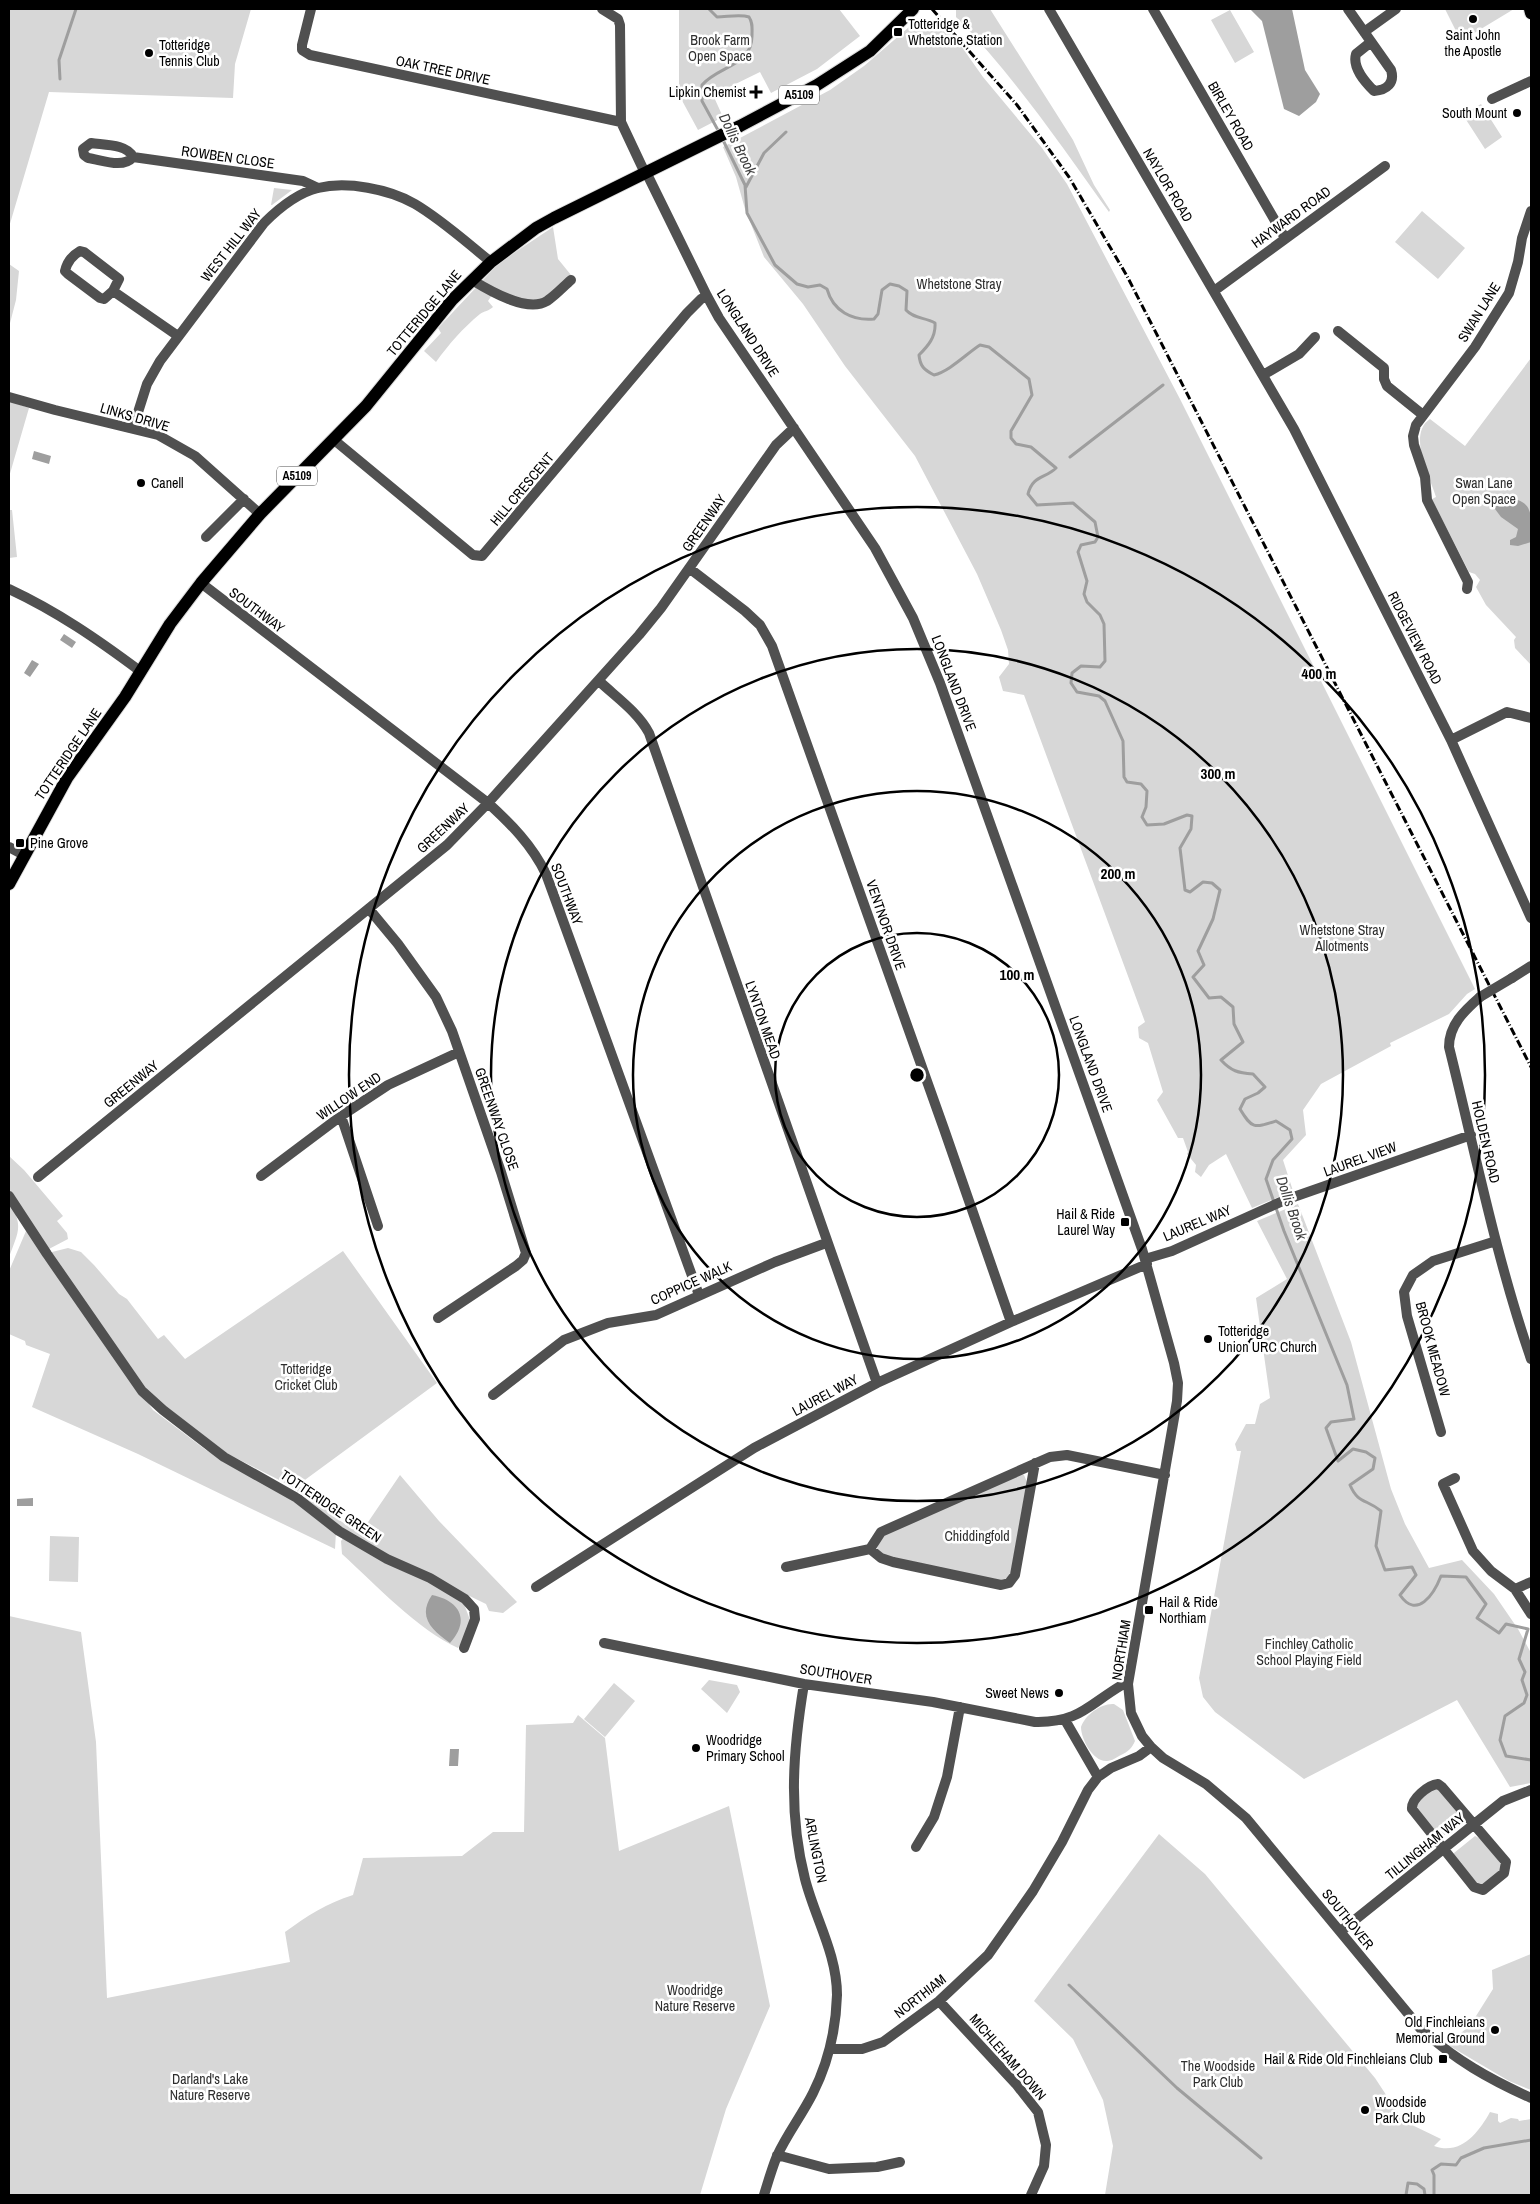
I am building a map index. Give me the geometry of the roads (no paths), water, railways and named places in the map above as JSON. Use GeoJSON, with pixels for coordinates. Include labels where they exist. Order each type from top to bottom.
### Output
{"type":"FeatureCollection","features":[{"type":"Feature","properties":{"kind":"main road","name":"TOTTERIDGE LANE"},"geometry":{"type":"LineString","coordinates":[[24,855],[67,778],[126,697],[170,624],[201,583],[260,514],[366,406],[436,318],[472,280],[491,262],[548,221],[713,140],[817,85],[857,61],[913,9]]}},
{"type":"Feature","properties":{"kind":"main road"},"geometry":{"type":"LineString","coordinates":[[1530,9],[1531,13]]}},
{"type":"Feature","properties":{"kind":"main road","name":"A5109"},"geometry":{"type":"LineString","coordinates":[[9,884],[24,855]]}},
{"type":"Feature","properties":{"kind":"street","name":"OAK TREE DRIVE"},"geometry":{"type":"LineString","coordinates":[[311,9],[302,45],[302,50],[310,55],[621,122]]}},
{"type":"Feature","properties":{"kind":"street"},"geometry":{"type":"LineString","coordinates":[[602,9],[618,20],[620,25],[621,122]]}},
{"type":"Feature","properties":{"kind":"street","name":"NAYLOR ROAD"},"geometry":{"type":"LineString","coordinates":[[1049,9],[1263,376]]}},
{"type":"Feature","properties":{"kind":"street","name":"BIRLEY ROAD"},"geometry":{"type":"LineString","coordinates":[[1153,9],[1286,238]]}},
{"type":"Feature","properties":{"kind":"street"},"geometry":{"type":"LineString","coordinates":[[1348,9],[1392,70],[1394,76],[1391,83],[1380,90],[1374,91],[1355,66],[1356,54],[1371,42]]}},
{"type":"Feature","properties":{"kind":"street"},"geometry":{"type":"LineString","coordinates":[[1364,32],[1396,9]]}},
{"type":"Feature","properties":{"kind":"street"},"geometry":{"type":"LineString","coordinates":[[1492,99],[1531,81]]}},
{"type":"Feature","properties":{"kind":"street","name":"LONGLAND DRIVE"},"geometry":{"type":"LineString","coordinates":[[621,122],[706,296],[875,548],[896,584],[925,645],[1145,1257]]}},
{"type":"Feature","properties":{"kind":"street","name":"ROWBEN CLOSE"},"geometry":{"type":"LineString","coordinates":[[133,157],[303,181],[318,188]]}},
{"type":"Feature","properties":{"kind":"street","name":"HAYWARD ROAD"},"geometry":{"type":"LineString","coordinates":[[1214,291],[1385,166]]}},
{"type":"Feature","properties":{"kind":"street","name":"WEST HILL WAY"},"geometry":{"type":"LineString","coordinates":[[133,428],[151,375],[178,336],[270,217],[294,199],[318,188],[369,188],[399,196],[440,221],[491,262]]}},
{"type":"Feature","properties":{"kind":"street","name":"SWAN LANE"},"geometry":{"type":"LineString","coordinates":[[1467,589],[1468,582],[1427,500],[1425,477],[1414,445],[1413,436],[1416,425],[1475,347],[1509,293],[1517,270],[1522,238],[1531,211]]}},
{"type":"Feature","properties":{"kind":"street"},"geometry":{"type":"LineString","coordinates":[[80,251],[84,252],[119,278],[113,291],[104,299],[100,298],[68,274],[65,270],[75,254],[80,251]]}},
{"type":"Feature","properties":{"kind":"street"},"geometry":{"type":"LineString","coordinates":[[472,280],[515,301],[536,305],[547,300],[571,280]]}},
{"type":"Feature","properties":{"kind":"street"},"geometry":{"type":"LineString","coordinates":[[113,291],[178,336]]}},
{"type":"Feature","properties":{"kind":"street","name":"HILL CRESCENT"},"geometry":{"type":"LineString","coordinates":[[334,440],[473,555],[482,556],[687,313],[706,296]]}},
{"type":"Feature","properties":{"kind":"street"},"geometry":{"type":"LineString","coordinates":[[1338,332],[1384,368],[1384,379],[1387,386],[1423,415]]}},
{"type":"Feature","properties":{"kind":"street"},"geometry":{"type":"LineString","coordinates":[[1263,376],[1299,354],[1315,337]]}},
{"type":"Feature","properties":{"kind":"street","name":"RIDGEVIEW ROAD"},"geometry":{"type":"LineString","coordinates":[[1263,376],[1294,429],[1451,740],[1531,918]]}},
{"type":"Feature","properties":{"kind":"street","name":"LINKS DRIVE"},"geometry":{"type":"LineString","coordinates":[[9,397],[158,435],[183,447],[195,456],[260,514]]}},
{"type":"Feature","properties":{"kind":"street","name":"GREENWAY"},"geometry":{"type":"LineString","coordinates":[[38,1177],[447,845],[488,803],[639,635],[690,568],[776,445],[794,428]]}},
{"type":"Feature","properties":{"kind":"street"},"geometry":{"type":"LineString","coordinates":[[206,537],[244,499]]}},
{"type":"Feature","properties":{"kind":"street","name":"VENTNOR DRIVE"},"geometry":{"type":"LineString","coordinates":[[690,568],[746,611],[760,625],[772,646],[1011,1322]]}},
{"type":"Feature","properties":{"kind":"street","name":"SOUTHWAY"},"geometry":{"type":"LineString","coordinates":[[201,583],[488,803],[514,826],[538,858],[546,874],[699,1295]]}},
{"type":"Feature","properties":{"kind":"street"},"geometry":{"type":"LineString","coordinates":[[9,589],[50,608],[84,629],[140,671]]}},
{"type":"Feature","properties":{"kind":"street","name":"LYNTON MEAD"},"geometry":{"type":"LineString","coordinates":[[599,681],[645,724],[649,733],[826,1243],[877,1383]]}},
{"type":"Feature","properties":{"kind":"street"},"geometry":{"type":"LineString","coordinates":[[1451,740],[1507,712],[1531,718]]}},
{"type":"Feature","properties":{"kind":"street"},"geometry":{"type":"LineString","coordinates":[[9,847],[24,855]]}},
{"type":"Feature","properties":{"kind":"street","name":"GREENWAY CLOSE"},"geometry":{"type":"LineString","coordinates":[[369,909],[398,944],[436,996],[452,1031],[526,1253],[516,1266],[438,1318]]}},
{"type":"Feature","properties":{"kind":"street","name":"HOLDEN ROAD"},"geometry":{"type":"LineString","coordinates":[[1531,966],[1480,997],[1458,1019],[1449,1038],[1449,1047],[1496,1241],[1527,1335],[1531,1359]]}},
{"type":"Feature","properties":{"kind":"street","name":"WILLOW END"},"geometry":{"type":"LineString","coordinates":[[261,1176],[341,1116],[388,1085],[459,1052]]}},
{"type":"Feature","properties":{"kind":"street"},"geometry":{"type":"LineString","coordinates":[[341,1116],[378,1226]]}},
{"type":"Feature","properties":{"kind":"street","name":"LAUREL VIEW"},"geometry":{"type":"LineString","coordinates":[[1259,1211],[1285,1200],[1471,1135]]}},
{"type":"Feature","properties":{"kind":"street","name":"TOTTERIDGE GREEN"},"geometry":{"type":"LineString","coordinates":[[9,1196],[142,1391],[163,1410],[224,1457],[297,1498],[339,1531],[387,1559],[430,1578],[465,1599],[474,1609],[475,1620],[464,1648]]}},
{"type":"Feature","properties":{"kind":"street","name":"LAUREL WAY"},"geometry":{"type":"LineString","coordinates":[[536,1587],[754,1448],[877,1383],[1011,1322],[1145,1257],[1172,1250],[1259,1211]]}},
{"type":"Feature","properties":{"kind":"street","name":"BROOK MEADOW"},"geometry":{"type":"LineString","coordinates":[[1441,1432],[1407,1316],[1404,1292],[1414,1275],[1433,1261],[1496,1241]]}},
{"type":"Feature","properties":{"kind":"street","name":"COPPICE WALK"},"geometry":{"type":"LineString","coordinates":[[493,1395],[564,1340],[608,1323],[656,1315],[775,1262],[826,1243]]}},
{"type":"Feature","properties":{"kind":"street","name":"NORTHIAM"},"geometry":{"type":"LineString","coordinates":[[830,2048],[862,2049],[883,2042],[939,2001],[988,1955],[1033,1891],[1062,1842],[1088,1790],[1098,1777],[1111,1768],[1139,1756],[1151,1747],[1142,1736],[1131,1713],[1128,1684],[1165,1475],[1177,1401],[1178,1383],[1145,1257]]}},
{"type":"Feature","properties":{"kind":"street"},"geometry":{"type":"LineString","coordinates":[[786,1567],[870,1549],[881,1532],[1050,1457],[1067,1455],[1165,1475]]}},
{"type":"Feature","properties":{"kind":"street"},"geometry":{"type":"LineString","coordinates":[[870,1549],[881,1558],[893,1562],[1001,1585],[1009,1583],[1015,1575],[1036,1463]]}},
{"type":"Feature","properties":{"kind":"street"},"geometry":{"type":"LineString","coordinates":[[1455,1478],[1443,1484],[1473,1552],[1491,1571],[1515,1589],[1531,1614]]}},
{"type":"Feature","properties":{"kind":"street"},"geometry":{"type":"LineString","coordinates":[[1515,1589],[1531,1582]]}},
{"type":"Feature","properties":{"kind":"street","name":"SOUTHOVER"},"geometry":{"type":"LineString","coordinates":[[604,1643],[804,1684],[960,1708],[1035,1722],[1065,1720],[1082,1712],[1122,1685],[1128,1684]]}},
{"type":"Feature","properties":{"kind":"street","name":"ARLINGTON"},"geometry":{"type":"LineString","coordinates":[[804,1684],[793,1757],[795,1816],[805,1879],[823,1928],[836,1972],[836,2012],[830,2048]]}},
{"type":"Feature","properties":{"kind":"street"},"geometry":{"type":"LineString","coordinates":[[916,1847],[934,1817],[947,1777],[960,1708]]}},
{"type":"Feature","properties":{"kind":"street"},"geometry":{"type":"LineString","coordinates":[[1065,1720],[1098,1777]]}},
{"type":"Feature","properties":{"kind":"street","name":"SOUTHOVER"},"geometry":{"type":"LineString","coordinates":[[1151,1747],[1163,1758],[1206,1784],[1246,1818],[1420,2028],[1444,2050],[1469,2067],[1531,2098]]}},
{"type":"Feature","properties":{"kind":"street"},"geometry":{"type":"LineString","coordinates":[[1433,1785],[1442,1786],[1473,1825],[1506,1862],[1504,1873],[1483,1890],[1478,1890],[1474,1887],[1443,1850],[1412,1809],[1411,1804],[1433,1785]]}},
{"type":"Feature","properties":{"kind":"street","name":"TILLINGHAM WAY"},"geometry":{"type":"LineString","coordinates":[[1341,1932],[1503,1801],[1531,1790]]}},
{"type":"Feature","properties":{"kind":"street","name":"MICHLEHAM DOWN"},"geometry":{"type":"LineString","coordinates":[[939,2001],[1016,2084],[1038,2112],[1046,2145],[1044,2166],[1031,2195]]}},
{"type":"Feature","properties":{"kind":"street"},"geometry":{"type":"LineString","coordinates":[[764,2195],[777,2156],[813,2093],[830,2048]]}},
{"type":"Feature","properties":{"kind":"street"},"geometry":{"type":"LineString","coordinates":[[777,2156],[829,2170],[878,2167],[900,2162]]}},
{"type":"Feature","properties":{"kind":"waterway"},"geometry":{"type":"LineString","coordinates":[[60,79],[59,60],[76,9]]}},
{"type":"Feature","properties":{"kind":"waterway","name":"Dollis Brook"},"geometry":{"type":"LineString","coordinates":[[709,9],[717,17],[749,17],[752,26],[751,46],[746,54],[733,65],[702,85],[702,101],[719,132]]}},
{"type":"Feature","properties":{"kind":"waterway"},"geometry":{"type":"LineString","coordinates":[[746,187],[764,153],[786,132]]}},
{"type":"Feature","properties":{"kind":"waterway","name":"Dollis Brook"},"geometry":{"type":"LineString","coordinates":[[722,138],[745,185],[747,213],[775,265],[797,284],[808,287],[820,285],[827,289],[834,303],[844,313],[866,319],[874,319],[878,314],[882,290],[890,284],[899,286],[907,291],[906,310],[912,315],[935,323],[933,337],[919,355],[920,362],[928,371],[934,375],[940,373],[980,345],[989,347],[1029,379],[1032,395],[1011,431],[1011,438],[1016,444],[1031,447],[1056,468],[1036,480],[1028,494],[1037,505],[1073,503],[1095,522],[1098,537],[1095,542],[1081,545],[1078,552],[1087,581],[1084,594],[1087,602],[1100,615],[1104,624],[1105,661],[1100,667],[1081,666],[1072,673],[1071,683],[1077,692],[1099,696],[1105,701],[1123,741],[1124,777],[1127,782],[1141,784],[1147,791],[1146,807],[1142,817],[1147,825],[1164,824],[1187,815],[1192,816],[1191,829],[1180,848],[1185,890],[1190,892],[1203,882],[1212,883],[1220,890],[1213,919],[1198,951],[1204,965],[1193,977],[1209,998],[1221,997],[1233,1007],[1234,1024],[1243,1042],[1221,1060],[1235,1071],[1253,1074],[1265,1087],[1258,1093],[1245,1099],[1240,1109],[1244,1116],[1254,1125],[1258,1126],[1276,1121],[1290,1130],[1292,1139],[1273,1160],[1266,1179],[1284,1231],[1347,1385],[1354,1419],[1331,1422],[1326,1428],[1338,1461],[1353,1449],[1366,1452],[1375,1458],[1373,1469],[1350,1485],[1356,1495],[1381,1511],[1376,1546],[1385,1570],[1412,1567],[1416,1575],[1400,1595],[1406,1602],[1413,1605],[1419,1605],[1424,1602],[1434,1590],[1441,1576],[1466,1577],[1486,1604],[1477,1618],[1499,1633],[1506,1624],[1528,1629],[1519,1659],[1525,1672],[1522,1680],[1527,1695],[1524,1703],[1505,1716],[1500,1740],[1506,1756],[1531,1760]]}},
{"type":"Feature","properties":{"kind":"waterway"},"geometry":{"type":"LineString","coordinates":[[1070,457],[1163,385]]}},
{"type":"Feature","properties":{"kind":"waterway"},"geometry":{"type":"LineString","coordinates":[[1069,1985],[1177,2088],[1261,2158]]}},
{"type":"Feature","properties":{"kind":"waterway"},"geometry":{"type":"LineString","coordinates":[[1434,2195],[1434,2175],[1432,2170],[1441,2164],[1456,2165],[1461,2158],[1484,2148],[1531,2140]]}},
{"type":"Feature","properties":{"kind":"waterway"},"geometry":{"type":"LineString","coordinates":[[1406,2195],[1408,2183],[1417,2184],[1424,2189],[1425,2195]]}},
{"type":"Feature","properties":{"kind":"railway"},"geometry":{"type":"LineString","coordinates":[[932,9],[1017,105],[1069,177],[1127,276],[1531,1067]]}},
{"type":"Feature","properties":{"kind":"place","name":"Saint John the Apostle"},"geometry":{"type":"Point","coordinates":[1473,19]}},
{"type":"Feature","properties":{"kind":"place","name":"Totteridge & Whetstone Station"},"geometry":{"type":"Point","coordinates":[898,32]}},
{"type":"Feature","properties":{"kind":"place","name":"Totteridge Tennis Club"},"geometry":{"type":"Point","coordinates":[149,53]}},
{"type":"Feature","properties":{"kind":"place","name":"Lipkin Chemist"},"geometry":{"type":"Point","coordinates":[756,92]}},
{"type":"Feature","properties":{"kind":"place","name":"South Mount"},"geometry":{"type":"Point","coordinates":[1517,113]}},
{"type":"Feature","properties":{"kind":"place","name":"Canell"},"geometry":{"type":"Point","coordinates":[141,483]}},
{"type":"Feature","properties":{"kind":"place","name":"Pine Grove"},"geometry":{"type":"Point","coordinates":[20,843]}},
{"type":"Feature","properties":{"kind":"place","name":"Hail & Ride Laurel Way"},"geometry":{"type":"Point","coordinates":[1125,1222]}},
{"type":"Feature","properties":{"kind":"place","name":"Totteridge Union URC Church"},"geometry":{"type":"Point","coordinates":[1208,1339]}},
{"type":"Feature","properties":{"kind":"place","name":"Hail & Ride Northiam"},"geometry":{"type":"Point","coordinates":[1149,1610]}},
{"type":"Feature","properties":{"kind":"place","name":"Sweet News"},"geometry":{"type":"Point","coordinates":[1059,1693]}},
{"type":"Feature","properties":{"kind":"place","name":"Woodridge Primary School"},"geometry":{"type":"Point","coordinates":[696,1748]}},
{"type":"Feature","properties":{"kind":"place","name":"Old Finchleians Memorial Ground"},"geometry":{"type":"Point","coordinates":[1495,2030]}},
{"type":"Feature","properties":{"kind":"place","name":"Hail & Ride Old Finchleians Club"},"geometry":{"type":"Point","coordinates":[1443,2059]}},
{"type":"Feature","properties":{"kind":"place","name":"Woodside Park Club"},"geometry":{"type":"Point","coordinates":[1365,2110]}},
{"type":"Feature","properties":{"kind":"park label","name":"Brook Farm Open Space"},"geometry":{"type":"Point","coordinates":[720,48]}},
{"type":"Feature","properties":{"kind":"park label","name":"Whetstone Stray"},"geometry":{"type":"Point","coordinates":[959,284]}},
{"type":"Feature","properties":{"kind":"park label","name":"Swan Lane Open Space"},"geometry":{"type":"Point","coordinates":[1484,492]}},
{"type":"Feature","properties":{"kind":"park label","name":"Whetstone Stray Allotments"},"geometry":{"type":"Point","coordinates":[1342,938]}},
{"type":"Feature","properties":{"kind":"park label","name":"Totteridge Cricket Club"},"geometry":{"type":"Point","coordinates":[306,1378]}},
{"type":"Feature","properties":{"kind":"park label","name":"Chiddingfold"},"geometry":{"type":"Point","coordinates":[977,1536]}},
{"type":"Feature","properties":{"kind":"park label","name":"Finchley Catholic School Playing Field"},"geometry":{"type":"Point","coordinates":[1309,1652]}},
{"type":"Feature","properties":{"kind":"park label","name":"Woodridge Nature Reserve"},"geometry":{"type":"Point","coordinates":[695,1998]}},
{"type":"Feature","properties":{"kind":"park label","name":"The Woodside Park Club"},"geometry":{"type":"Point","coordinates":[1218,2074]}},
{"type":"Feature","properties":{"kind":"park label","name":"Darland's Lake Nature Reserve"},"geometry":{"type":"Point","coordinates":[210,2088]}}]}
